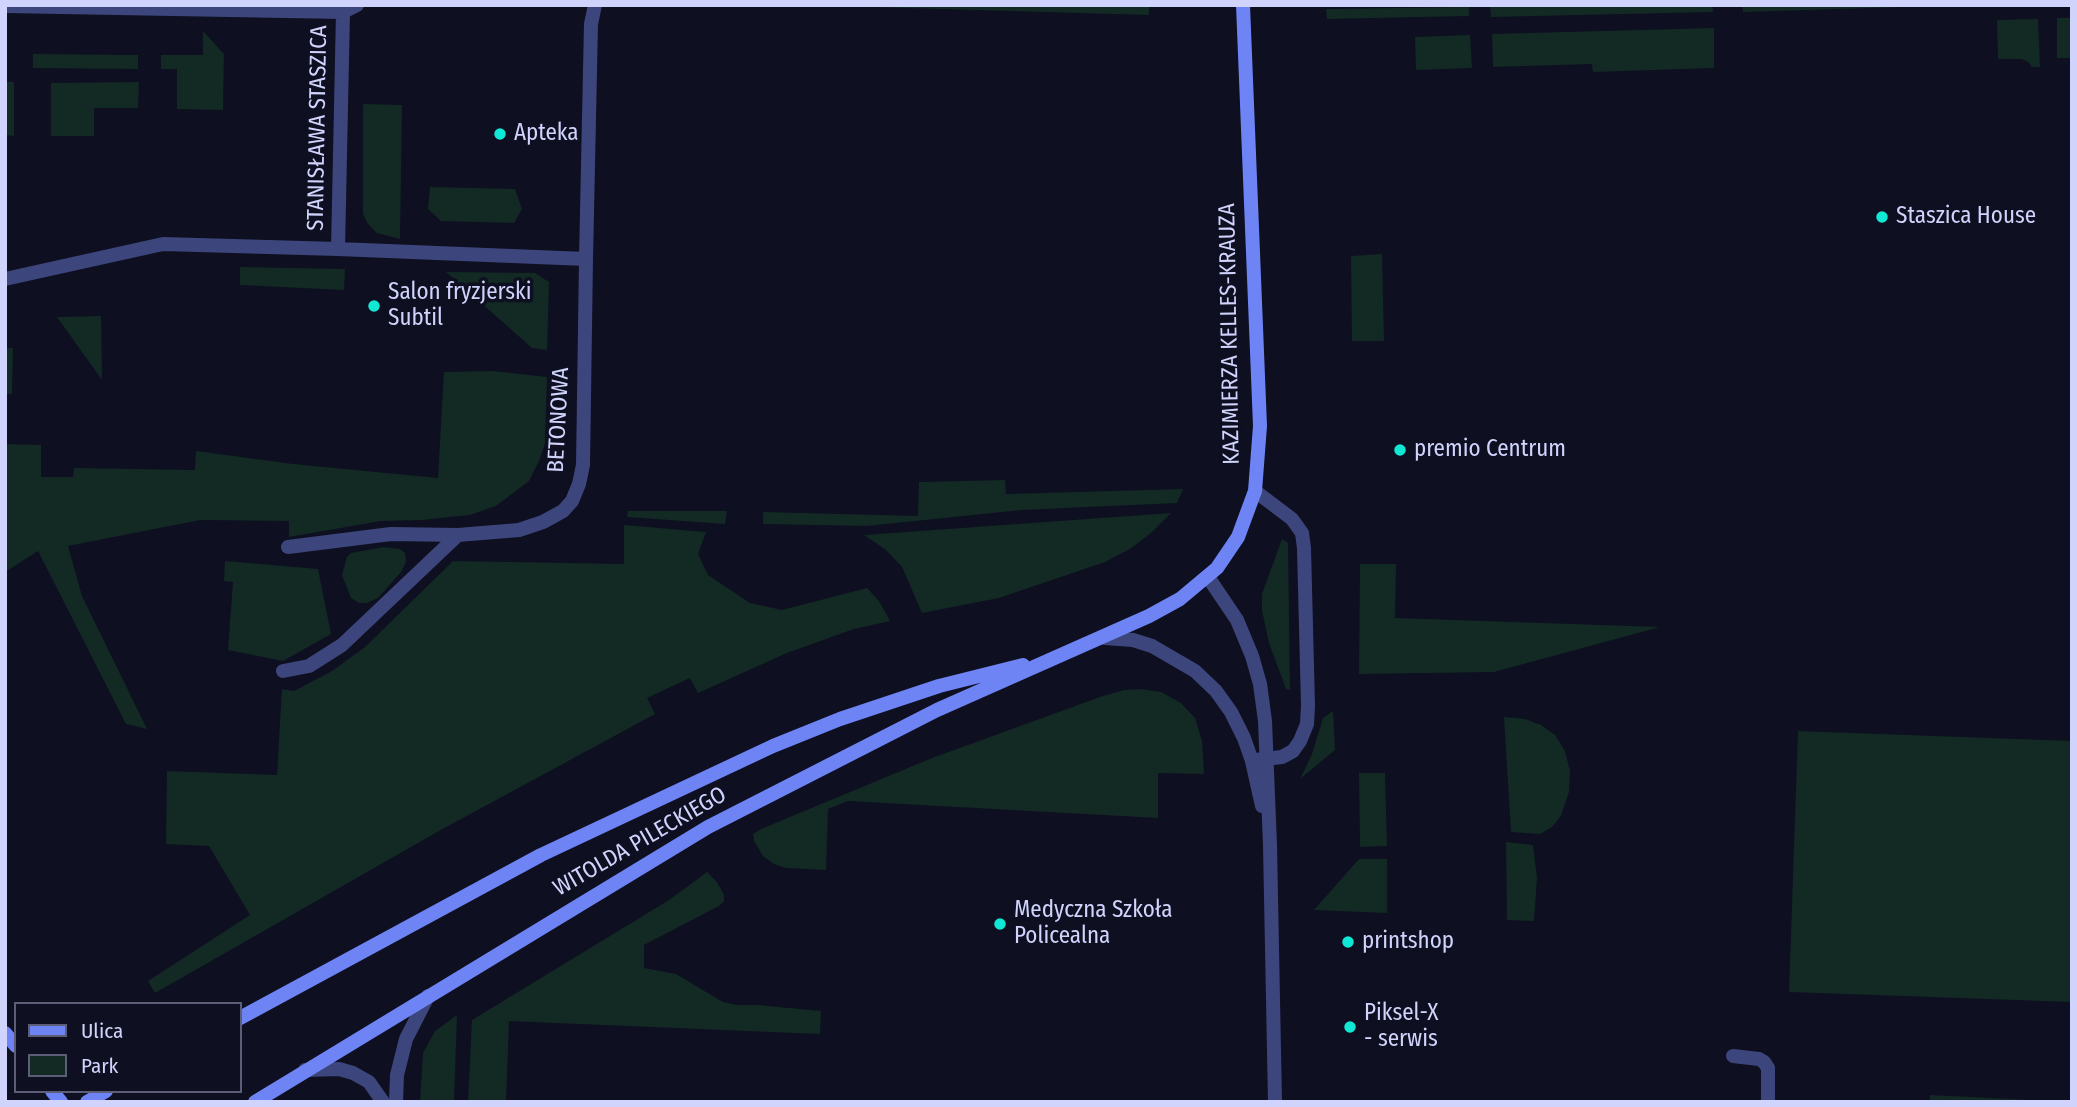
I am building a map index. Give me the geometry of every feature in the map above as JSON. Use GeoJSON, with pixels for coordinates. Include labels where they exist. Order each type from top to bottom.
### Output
{"type":"FeatureCollection","features":[{"type":"Feature","properties":{"kind":"street"},"geometry":{"type":"LineString","coordinates":[[343,12],[357,5]]}},
{"type":"Feature","properties":{"kind":"street"},"geometry":{"type":"LineString","coordinates":[[586,259],[591,24],[595,5]]}},
{"type":"Feature","properties":{"kind":"street","name":"KAZIMIERZA KELLES-KRAUZA"},"geometry":{"type":"LineString","coordinates":[[1209,577],[1238,537],[1255,491],[1260,426],[1243,5]]}},
{"type":"Feature","properties":{"kind":"street","name":"STANISŁAWA STASZICA"},"geometry":{"type":"LineString","coordinates":[[5,6],[343,12],[338,249],[586,259]]}},
{"type":"Feature","properties":{"kind":"street"},"geometry":{"type":"LineString","coordinates":[[5,279],[163,244],[338,249]]}},
{"type":"Feature","properties":{"kind":"street","name":"BETONOWA"},"geometry":{"type":"LineString","coordinates":[[288,547],[391,534],[458,535],[519,530],[543,522],[563,511],[572,501],[583,465],[586,259]]}},
{"type":"Feature","properties":{"kind":"street"},"geometry":{"type":"LineString","coordinates":[[1255,491],[1292,519],[1302,533],[1307,724],[1293,751],[1282,757],[1259,760]]}},
{"type":"Feature","properties":{"kind":"street"},"geometry":{"type":"LineString","coordinates":[[283,671],[309,666],[342,645],[458,535]]}},
{"type":"Feature","properties":{"kind":"street"},"geometry":{"type":"LineString","coordinates":[[1209,577],[1237,620],[1260,684],[1259,760],[1270,845],[1275,1102]]}},
{"type":"Feature","properties":{"kind":"street","name":"WITOLDA PILECKIEGO"},"geometry":{"type":"LineString","coordinates":[[255,1102],[708,827],[937,710],[1150,616],[1209,577]]}},
{"type":"Feature","properties":{"kind":"street"},"geometry":{"type":"LineString","coordinates":[[1105,638],[1132,640],[1153,646],[1195,671],[1216,691],[1259,760]]}},
{"type":"Feature","properties":{"kind":"street","name":"WITOLDA PILECKIEGO"},"geometry":{"type":"LineString","coordinates":[[242,1017],[541,855],[773,746],[840,719],[939,686],[1065,654]]}},
{"type":"Feature","properties":{"kind":"street"},"geometry":{"type":"LineString","coordinates":[[396,1102],[397,1075],[406,1039],[428,996]]}},
{"type":"Feature","properties":{"kind":"street"},"geometry":{"type":"LineString","coordinates":[[1733,1056],[1765,1062],[1768,1102]]}},
{"type":"Feature","properties":{"kind":"street"},"geometry":{"type":"LineString","coordinates":[[305,1070],[339,1069],[353,1073],[369,1082],[383,1102]]}},
{"type":"Feature","properties":{"kind":"green space"},"geometry":{"type":"Polygon","coordinates":[[[803,5],[1094,5],[1149,7],[1149,15],[803,5]]]}},
{"type":"Feature","properties":{"kind":"green space"},"geometry":{"type":"Polygon","coordinates":[[[1712,5],[1713,12],[1491,17],[1490,6],[1712,5]]]}},
{"type":"Feature","properties":{"kind":"green space"},"geometry":{"type":"Polygon","coordinates":[[[1742,5],[1968,5],[1743,12],[1742,5]]]}},
{"type":"Feature","properties":{"kind":"green space"},"geometry":{"type":"Polygon","coordinates":[[[1469,7],[1469,16],[1327,19],[1326,9],[1469,7]]]}},
{"type":"Feature","properties":{"kind":"green space"},"geometry":{"type":"Polygon","coordinates":[[[2057,18],[2072,18],[2072,58],[2057,58],[2057,18]]]}},
{"type":"Feature","properties":{"kind":"green space"},"geometry":{"type":"Polygon","coordinates":[[[2038,19],[2040,67],[2032,67],[2021,59],[1998,59],[1997,20],[2038,19]]]}},
{"type":"Feature","properties":{"kind":"green space"},"geometry":{"type":"Polygon","coordinates":[[[1714,28],[1714,68],[1593,72],[1592,64],[1493,67],[1492,34],[1714,28]]]}},
{"type":"Feature","properties":{"kind":"green space"},"geometry":{"type":"Polygon","coordinates":[[[203,31],[224,54],[223,110],[177,109],[177,69],[161,69],[161,55],[203,55],[203,31]]]}},
{"type":"Feature","properties":{"kind":"green space"},"geometry":{"type":"Polygon","coordinates":[[[1470,35],[1472,68],[1416,70],[1415,37],[1470,35]]]}},
{"type":"Feature","properties":{"kind":"green space"},"geometry":{"type":"Polygon","coordinates":[[[33,54],[138,55],[138,69],[33,68],[33,54]]]}},
{"type":"Feature","properties":{"kind":"green space"},"geometry":{"type":"Polygon","coordinates":[[[5,82],[14,82],[14,136],[5,135],[5,82]]]}},
{"type":"Feature","properties":{"kind":"green space"},"geometry":{"type":"Polygon","coordinates":[[[139,82],[138,108],[94,108],[94,136],[51,136],[51,83],[139,82]]]}},
{"type":"Feature","properties":{"kind":"green space"},"geometry":{"type":"Polygon","coordinates":[[[363,104],[402,105],[400,239],[377,233],[363,214],[363,104]]]}},
{"type":"Feature","properties":{"kind":"green space"},"geometry":{"type":"Polygon","coordinates":[[[430,187],[515,189],[522,209],[514,223],[441,221],[428,209],[430,187]]]}},
{"type":"Feature","properties":{"kind":"green space"},"geometry":{"type":"Polygon","coordinates":[[[1382,254],[1384,341],[1352,341],[1351,256],[1382,254]]]}},
{"type":"Feature","properties":{"kind":"green space"},"geometry":{"type":"Polygon","coordinates":[[[240,267],[345,269],[344,290],[240,285],[240,267]]]}},
{"type":"Feature","properties":{"kind":"green space"},"geometry":{"type":"Polygon","coordinates":[[[446,272],[535,273],[549,282],[547,350],[532,348],[446,272]]]}},
{"type":"Feature","properties":{"kind":"green space"},"geometry":{"type":"Polygon","coordinates":[[[101,316],[102,380],[57,317],[101,316]]]}},
{"type":"Feature","properties":{"kind":"green space"},"geometry":{"type":"Polygon","coordinates":[[[5,348],[13,348],[12,394],[5,394],[5,348]]]}},
{"type":"Feature","properties":{"kind":"green space"},"geometry":{"type":"Polygon","coordinates":[[[493,371],[547,377],[545,443],[539,461],[529,481],[496,506],[470,515],[381,521],[289,537],[289,521],[200,520],[68,546],[82,596],[147,729],[126,724],[38,551],[5,572],[5,444],[41,445],[41,477],[73,477],[74,468],[195,470],[196,451],[293,464],[438,478],[444,372],[493,371]]]}},
{"type":"Feature","properties":{"kind":"green space"},"geometry":{"type":"Polygon","coordinates":[[[1005,480],[1006,494],[1183,489],[1177,503],[1021,510],[867,526],[763,524],[763,512],[918,516],[919,482],[1005,480]]]}},
{"type":"Feature","properties":{"kind":"green space"},"geometry":{"type":"Polygon","coordinates":[[[628,511],[727,511],[725,524],[627,517],[628,511]]]}},
{"type":"Feature","properties":{"kind":"green space"},"geometry":{"type":"Polygon","coordinates":[[[1171,513],[1130,549],[1105,562],[999,598],[922,613],[902,567],[886,550],[864,535],[1171,513]]]}},
{"type":"Feature","properties":{"kind":"green space"},"geometry":{"type":"Polygon","coordinates":[[[624,525],[706,532],[698,554],[708,575],[750,603],[782,610],[867,588],[879,601],[890,621],[854,629],[787,653],[698,693],[690,678],[647,698],[655,714],[439,831],[155,993],[148,981],[250,915],[209,846],[166,844],[167,771],[277,775],[282,689],[294,691],[332,671],[365,647],[453,561],[624,564],[624,525]]]}},
{"type":"Feature","properties":{"kind":"green space"},"geometry":{"type":"Polygon","coordinates":[[[1282,539],[1288,543],[1290,690],[1286,689],[1269,643],[1262,611],[1262,594],[1282,539]]]}},
{"type":"Feature","properties":{"kind":"green space"},"geometry":{"type":"Polygon","coordinates":[[[384,547],[400,549],[405,553],[406,562],[401,572],[378,598],[359,603],[351,598],[342,575],[347,557],[351,553],[384,547]]]}},
{"type":"Feature","properties":{"kind":"green space"},"geometry":{"type":"Polygon","coordinates":[[[225,561],[318,569],[331,634],[283,661],[228,650],[233,582],[224,581],[225,561]]]}},
{"type":"Feature","properties":{"kind":"green space"},"geometry":{"type":"Polygon","coordinates":[[[1360,564],[1396,564],[1395,618],[1660,627],[1494,672],[1359,674],[1360,564]]]}},
{"type":"Feature","properties":{"kind":"green space"},"geometry":{"type":"Polygon","coordinates":[[[1124,690],[1161,692],[1181,703],[1195,718],[1202,741],[1204,774],[1158,773],[1158,818],[848,801],[828,809],[826,870],[786,868],[774,864],[763,856],[754,841],[753,834],[761,829],[932,758],[1100,697],[1124,690]]]}},
{"type":"Feature","properties":{"kind":"green space"},"geometry":{"type":"Polygon","coordinates":[[[1333,711],[1335,750],[1300,779],[1312,754],[1323,718],[1333,711]]]}},
{"type":"Feature","properties":{"kind":"green space"},"geometry":{"type":"Polygon","coordinates":[[[1504,717],[1525,719],[1541,725],[1555,735],[1565,751],[1570,771],[1569,792],[1561,816],[1552,827],[1540,834],[1511,832],[1504,717]]]}},
{"type":"Feature","properties":{"kind":"green space"},"geometry":{"type":"Polygon","coordinates":[[[1798,731],[2072,741],[2072,1002],[1789,992],[1798,731]]]}},
{"type":"Feature","properties":{"kind":"green space"},"geometry":{"type":"Polygon","coordinates":[[[1359,773],[1385,773],[1387,846],[1360,847],[1359,773]]]}},
{"type":"Feature","properties":{"kind":"green space"},"geometry":{"type":"Polygon","coordinates":[[[1506,842],[1533,845],[1537,878],[1534,921],[1507,920],[1506,842]]]}},
{"type":"Feature","properties":{"kind":"green space"},"geometry":{"type":"Polygon","coordinates":[[[1359,859],[1387,859],[1387,913],[1314,910],[1359,859]]]}},
{"type":"Feature","properties":{"kind":"green space"},"geometry":{"type":"Polygon","coordinates":[[[707,872],[717,882],[724,901],[644,945],[644,968],[676,974],[723,1002],[821,1011],[820,1034],[509,1021],[506,1102],[468,1102],[472,1020],[669,900],[707,872]]]}},
{"type":"Feature","properties":{"kind":"green space"},"geometry":{"type":"Polygon","coordinates":[[[457,1015],[454,1102],[420,1102],[423,1053],[435,1031],[457,1015]]]}},
{"type":"Feature","properties":{"kind":"green space"},"geometry":{"type":"Polygon","coordinates":[[[1930,1095],[2070,1102],[1930,1102],[1930,1095]]]}},
{"type":"Feature","properties":{"kind":"place","name":"Apteka"},"geometry":{"type":"Point","coordinates":[500,134]}},
{"type":"Feature","properties":{"kind":"place","name":"Staszica House"},"geometry":{"type":"Point","coordinates":[1882,217]}},
{"type":"Feature","properties":{"kind":"place","name":"Salon fryzjerski Subtil"},"geometry":{"type":"Point","coordinates":[374,306]}},
{"type":"Feature","properties":{"kind":"place","name":"premio Centrum"},"geometry":{"type":"Point","coordinates":[1400,450]}},
{"type":"Feature","properties":{"kind":"place","name":"Medyczna Szkoła Policealna"},"geometry":{"type":"Point","coordinates":[1000,924]}},
{"type":"Feature","properties":{"kind":"place","name":"printshop"},"geometry":{"type":"Point","coordinates":[1348,942]}},
{"type":"Feature","properties":{"kind":"place","name":"Piksel-X - serwis"},"geometry":{"type":"Point","coordinates":[1350,1027]}}]}
